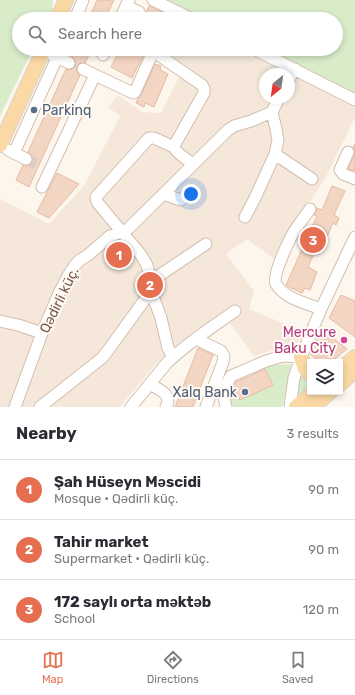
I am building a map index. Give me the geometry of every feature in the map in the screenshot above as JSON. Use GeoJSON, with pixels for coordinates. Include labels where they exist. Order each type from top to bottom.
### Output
{"type":"FeatureCollection","features":[{"type":"Feature","properties":{"kind":"main road"},"geometry":{"type":"LineString","coordinates":[[60,12],[65,2]]}},
{"type":"Feature","properties":{"kind":"main road"},"geometry":{"type":"LineString","coordinates":[[0,145],[41,56]]}},
{"type":"Feature","properties":{"kind":"main road"},"geometry":{"type":"LineString","coordinates":[[301,357],[307,371]]}},
{"type":"Feature","properties":{"kind":"main road"},"geometry":{"type":"LineString","coordinates":[[343,367],[355,357]]}},
{"type":"Feature","properties":{"kind":"main road"},"geometry":{"type":"LineString","coordinates":[[343,381],[355,371]]}},
{"type":"Feature","properties":{"kind":"main road"},"geometry":{"type":"LineString","coordinates":[[296,407],[310,395]]}},
{"type":"Feature","properties":{"kind":"main road"},"geometry":{"type":"LineString","coordinates":[[313,407],[327,395]]}},
{"type":"Feature","properties":{"kind":"street"},"geometry":{"type":"LineString","coordinates":[[78,12],[83,0]]}},
{"type":"Feature","properties":{"kind":"street"},"geometry":{"type":"LineString","coordinates":[[153,0],[170,12]]}},
{"type":"Feature","properties":{"kind":"street"},"geometry":{"type":"LineString","coordinates":[[127,3],[139,12]]}},
{"type":"Feature","properties":{"kind":"street"},"geometry":{"type":"LineString","coordinates":[[14,153],[58,56]]}},
{"type":"Feature","properties":{"kind":"street"},"geometry":{"type":"LineString","coordinates":[[62,56],[69,63]]}},
{"type":"Feature","properties":{"kind":"street"},"geometry":{"type":"LineString","coordinates":[[82,69],[133,93],[135,92],[151,56]]}},
{"type":"Feature","properties":{"kind":"street"},"geometry":{"type":"LineString","coordinates":[[160,56],[202,85],[204,89],[204,93],[174,147]]}},
{"type":"Feature","properties":{"kind":"street"},"geometry":{"type":"LineString","coordinates":[[268,56],[293,68]]}},
{"type":"Feature","properties":{"kind":"street"},"geometry":{"type":"LineString","coordinates":[[295,69],[355,100]]}},
{"type":"Feature","properties":{"kind":"street"},"geometry":{"type":"LineString","coordinates":[[42,187],[44,167],[95,75]]}},
{"type":"Feature","properties":{"kind":"street"},"geometry":{"type":"LineString","coordinates":[[245,217],[275,154],[278,140],[272,112],[276,104]]}},
{"type":"Feature","properties":{"kind":"street","name":"Qədirli küç."},"geometry":{"type":"LineString","coordinates":[[14,407],[60,291],[75,265],[110,236],[123,232],[129,228],[228,130],[234,126],[272,112]]}},
{"type":"Feature","properties":{"kind":"street"},"geometry":{"type":"LineString","coordinates":[[173,357],[168,348],[147,266],[141,255],[97,202],[96,197],[149,138],[154,138],[174,147],[193,164]]}},
{"type":"Feature","properties":{"kind":"street"},"geometry":{"type":"LineString","coordinates":[[0,145],[26,159]]}},
{"type":"Feature","properties":{"kind":"street"},"geometry":{"type":"LineString","coordinates":[[348,152],[340,170],[343,174],[355,179]]}},
{"type":"Feature","properties":{"kind":"street"},"geometry":{"type":"LineString","coordinates":[[275,154],[312,179]]}},
{"type":"Feature","properties":{"kind":"street"},"geometry":{"type":"LineString","coordinates":[[163,194],[181,200]]}},
{"type":"Feature","properties":{"kind":"street"},"geometry":{"type":"LineString","coordinates":[[310,209],[292,237],[277,271],[275,281],[276,285],[294,299],[322,309]]}},
{"type":"Feature","properties":{"kind":"street"},"geometry":{"type":"LineString","coordinates":[[290,407],[294,378],[301,357],[355,237]]}},
{"type":"Feature","properties":{"kind":"street"},"geometry":{"type":"LineString","coordinates":[[40,407],[102,358],[151,286],[206,244]]}},
{"type":"Feature","properties":{"kind":"street"},"geometry":{"type":"LineString","coordinates":[[131,407],[173,357],[235,311]]}},
{"type":"Feature","properties":{"kind":"street"},"geometry":{"type":"LineString","coordinates":[[0,321],[18,325],[42,334]]}},
{"type":"Feature","properties":{"kind":"street"},"geometry":{"type":"LineString","coordinates":[[196,339],[221,351],[224,356],[206,407]]}},
{"type":"Feature","properties":{"kind":"street"},"geometry":{"type":"LineString","coordinates":[[226,407],[224,397],[225,388],[231,376],[266,361],[283,356],[301,357]]}},
{"type":"Feature","properties":{"kind":"street"},"geometry":{"type":"LineString","coordinates":[[150,384],[165,394],[168,398],[169,402],[166,407]]}},
{"type":"Feature","properties":{"kind":"shaded area"},"geometry":{"type":"Polygon","coordinates":[[[169,56],[252,56],[276,68],[259,68],[259,104],[295,104],[295,77],[355,107],[355,117],[325,179],[290,230],[274,259],[247,239],[226,254],[254,291],[249,309],[299,330],[299,342],[254,356],[222,312],[177,345],[155,365],[120,407],[0,407],[0,199],[49,224],[84,186],[120,116],[108,107],[118,95],[142,112],[161,113],[185,65],[169,56]]]}},
{"type":"Feature","properties":{"kind":"green space"},"geometry":{"type":"Polygon","coordinates":[[[0,0],[53,0],[51,12],[12,12],[12,56],[30,56],[0,116],[0,0]]]}},
{"type":"Feature","properties":{"kind":"green space"},"geometry":{"type":"Polygon","coordinates":[[[165,0],[355,0],[355,94],[278,56],[343,56],[343,12],[189,12],[165,0]]]}},
{"type":"Feature","properties":{"kind":"green space"},"geometry":{"type":"Polygon","coordinates":[[[291,364],[283,405],[281,407],[231,407],[226,399],[231,381],[240,400],[273,385],[264,366],[291,364]]]}},
{"type":"Feature","properties":{"kind":"green space"},"geometry":{"type":"Polygon","coordinates":[[[301,369],[307,376],[307,390],[296,399],[301,369]]]}},
{"type":"Feature","properties":{"kind":"building"},"geometry":{"type":"Polygon","coordinates":[[[97,0],[114,0],[108,12],[92,12],[97,0]]]}},
{"type":"Feature","properties":{"kind":"building"},"geometry":{"type":"Polygon","coordinates":[[[150,6],[162,12],[147,12],[150,6]]]}},
{"type":"Feature","properties":{"kind":"building"},"geometry":{"type":"Polygon","coordinates":[[[88,56],[85,63],[80,63],[77,66],[77,72],[80,75],[29,187],[16,180],[23,165],[30,165],[32,162],[32,156],[28,152],[66,69],[72,69],[75,66],[75,60],[72,57],[88,56]]]}},
{"type":"Feature","properties":{"kind":"building"},"geometry":{"type":"Polygon","coordinates":[[[116,56],[143,56],[132,78],[111,67],[116,56]]]}},
{"type":"Feature","properties":{"kind":"building"},"geometry":{"type":"Polygon","coordinates":[[[155,64],[161,66],[160,70],[168,74],[154,107],[145,103],[144,107],[136,103],[155,64]]]}},
{"type":"Feature","properties":{"kind":"building"},"geometry":{"type":"Polygon","coordinates":[[[355,154],[355,171],[348,169],[355,154]]]}},
{"type":"Feature","properties":{"kind":"building"},"geometry":{"type":"Polygon","coordinates":[[[57,173],[79,184],[49,218],[37,212],[57,173]]]}},
{"type":"Feature","properties":{"kind":"building"},"geometry":{"type":"Polygon","coordinates":[[[332,186],[345,191],[334,215],[339,218],[336,225],[333,223],[325,241],[320,239],[308,267],[317,272],[310,290],[305,288],[302,293],[286,285],[317,216],[314,215],[317,208],[322,210],[332,186]]]}},
{"type":"Feature","properties":{"kind":"building"},"geometry":{"type":"Polygon","coordinates":[[[341,295],[355,301],[355,337],[329,318],[341,295]]]}},
{"type":"Feature","properties":{"kind":"building"},"geometry":{"type":"Polygon","coordinates":[[[322,329],[347,349],[335,359],[316,359],[310,354],[322,329]]]}},
{"type":"Feature","properties":{"kind":"building"},"geometry":{"type":"Polygon","coordinates":[[[198,348],[213,355],[193,407],[175,407],[198,348]]]}},
{"type":"Feature","properties":{"kind":"building"},"geometry":{"type":"Polygon","coordinates":[[[265,369],[273,385],[240,400],[233,386],[236,382],[265,369]]]}},
{"type":"Feature","properties":{"kind":"tunnel"},"geometry":{"type":"LineString","coordinates":[[26,159],[39,165]]}},
{"type":"Feature","properties":{"kind":"place","name":"Parkinq"},"geometry":{"type":"Point","coordinates":[34,110]}},
{"type":"Feature","properties":{"kind":"place","name":"172 saylı orta məktəb"},"geometry":{"type":"Point","coordinates":[313,240]}},
{"type":"Feature","properties":{"kind":"place","name":"Şah Hüseyn Məscidi"},"geometry":{"type":"Point","coordinates":[119,255]}},
{"type":"Feature","properties":{"kind":"place","name":"Tahir market"},"geometry":{"type":"Point","coordinates":[150,285]}},
{"type":"Feature","properties":{"kind":"place","name":"Mercure Baku City"},"geometry":{"type":"Point","coordinates":[344,340]}},
{"type":"Feature","properties":{"kind":"place","name":"Xalq Bank"},"geometry":{"type":"Point","coordinates":[245,392]}}]}
